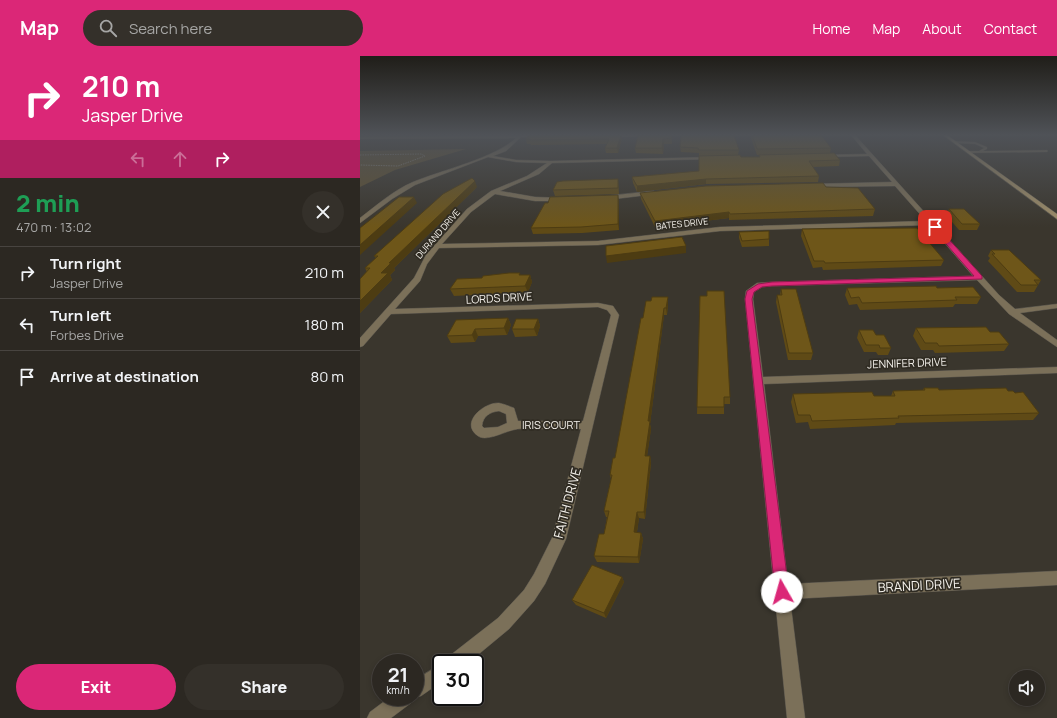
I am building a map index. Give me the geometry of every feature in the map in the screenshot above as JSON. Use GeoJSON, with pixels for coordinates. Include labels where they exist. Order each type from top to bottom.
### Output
{"type":"FeatureCollection","features":[{"type":"Feature","properties":{"kind":"main road"},"geometry":{"type":"LineString","coordinates":[[988,166],[1056,215]]}},
{"type":"Feature","properties":{"kind":"street"},"geometry":{"type":"LineString","coordinates":[[360,222],[363,217],[413,184],[461,166]]}},
{"type":"Feature","properties":{"kind":"street","name":"DURAND DRIVE"},"geometry":{"type":"LineString","coordinates":[[360,344],[417,279],[423,264],[437,246],[476,204],[493,192],[542,170],[547,166]]}},
{"type":"Feature","properties":{"kind":"street"},"geometry":{"type":"LineString","coordinates":[[880,166],[996,297],[1012,312],[1057,344]]}},
{"type":"Feature","properties":{"kind":"street"},"geometry":{"type":"LineString","coordinates":[[802,186],[896,184]]}},
{"type":"Feature","properties":{"kind":"street"},"geometry":{"type":"LineString","coordinates":[[493,192],[536,199],[571,200]]}},
{"type":"Feature","properties":{"kind":"street"},"geometry":{"type":"LineString","coordinates":[[601,199],[663,192]]}},
{"type":"Feature","properties":{"kind":"street","name":"BATES DRIVE"},"geometry":{"type":"LineString","coordinates":[[437,246],[598,243],[694,232],[767,227],[930,223]]}},
{"type":"Feature","properties":{"kind":"street"},"geometry":{"type":"LineString","coordinates":[[796,718],[757,381],[749,296],[750,291],[756,287],[772,284],[980,278]]}},
{"type":"Feature","properties":{"kind":"street","name":"LORDS DRIVE"},"geometry":{"type":"LineString","coordinates":[[388,312],[598,305],[610,308]]}},
{"type":"Feature","properties":{"kind":"street"},"geometry":{"type":"LineString","coordinates":[[1012,312],[1057,306]]}},
{"type":"Feature","properties":{"kind":"street","name":"FAITH DRIVE"},"geometry":{"type":"LineString","coordinates":[[466,654],[499,629],[523,603],[540,578],[559,539],[615,320],[614,311],[610,308]]}},
{"type":"Feature","properties":{"kind":"street","name":"JENNIFER DRIVE"},"geometry":{"type":"LineString","coordinates":[[757,381],[1057,370]]}},
{"type":"Feature","properties":{"kind":"street","name":"IRIS COURT"},"geometry":{"type":"LineString","coordinates":[[513,425],[588,425]]}},
{"type":"Feature","properties":{"kind":"street","name":"BRANDI DRIVE"},"geometry":{"type":"LineString","coordinates":[[782,592],[1057,578]]}},
{"type":"Feature","properties":{"kind":"street"},"geometry":{"type":"LineString","coordinates":[[376,718],[392,706]]}},
{"type":"Feature","properties":{"kind":"shaded area"},"geometry":{"type":"Polygon","coordinates":[[[360,166],[409,166],[395,170],[360,187],[360,166]]]}},
{"type":"Feature","properties":{"kind":"building"},"geometry":{"type":"Polygon","coordinates":[[[699,166],[812,166],[819,176],[706,179],[637,186],[632,177],[699,171],[699,166]]]}},
{"type":"Feature","properties":{"kind":"building"},"geometry":{"type":"Polygon","coordinates":[[[472,178],[475,181],[389,263],[391,263],[381,273],[388,273],[360,301],[360,279],[370,268],[365,268],[378,256],[374,256],[443,194],[472,178]]]}},
{"type":"Feature","properties":{"kind":"building"},"geometry":{"type":"Polygon","coordinates":[[[618,179],[618,188],[553,190],[557,182],[618,179]]]}},
{"type":"Feature","properties":{"kind":"building"},"geometry":{"type":"Polygon","coordinates":[[[823,183],[826,187],[858,188],[875,209],[730,214],[729,212],[655,221],[640,193],[706,186],[823,183]]]}},
{"type":"Feature","properties":{"kind":"building"},"geometry":{"type":"Polygon","coordinates":[[[618,195],[618,224],[581,227],[531,228],[545,203],[548,203],[550,197],[618,195]]]}},
{"type":"Feature","properties":{"kind":"building"},"geometry":{"type":"Polygon","coordinates":[[[399,197],[414,197],[360,245],[360,228],[399,197]]]}},
{"type":"Feature","properties":{"kind":"building"},"geometry":{"type":"Polygon","coordinates":[[[949,209],[964,209],[980,224],[962,224],[949,209]]]}},
{"type":"Feature","properties":{"kind":"building"},"geometry":{"type":"Polygon","coordinates":[[[917,228],[944,260],[825,263],[824,261],[814,261],[802,229],[917,228]]]}},
{"type":"Feature","properties":{"kind":"building"},"geometry":{"type":"Polygon","coordinates":[[[769,231],[769,239],[742,241],[739,232],[769,231]]]}},
{"type":"Feature","properties":{"kind":"building"},"geometry":{"type":"Polygon","coordinates":[[[682,237],[686,246],[606,256],[606,246],[682,237]]]}},
{"type":"Feature","properties":{"kind":"building"},"geometry":{"type":"Polygon","coordinates":[[[991,250],[1009,250],[1041,280],[1034,280],[1038,285],[1021,285],[992,254],[995,254],[991,250]]]}},
{"type":"Feature","properties":{"kind":"building"},"geometry":{"type":"Polygon","coordinates":[[[509,273],[530,275],[525,286],[450,289],[457,279],[482,278],[483,276],[509,273]]]}},
{"type":"Feature","properties":{"kind":"building"},"geometry":{"type":"Polygon","coordinates":[[[936,286],[937,288],[973,287],[981,297],[955,297],[957,300],[862,303],[859,297],[851,298],[847,288],[936,286]]]}},
{"type":"Feature","properties":{"kind":"building"},"geometry":{"type":"Polygon","coordinates":[[[781,289],[796,289],[813,353],[789,353],[777,295],[782,295],[781,289]]]}},
{"type":"Feature","properties":{"kind":"building"},"geometry":{"type":"Polygon","coordinates":[[[707,291],[724,291],[730,397],[724,397],[724,407],[697,407],[700,296],[707,296],[707,291]]]}},
{"type":"Feature","properties":{"kind":"building"},"geometry":{"type":"Polygon","coordinates":[[[652,297],[668,297],[666,308],[664,308],[648,421],[650,421],[645,456],[650,456],[644,512],[637,512],[634,532],[641,533],[638,557],[594,556],[599,534],[604,534],[609,511],[604,511],[641,318],[643,318],[646,301],[651,301],[652,297]]]}},
{"type":"Feature","properties":{"kind":"building"},"geometry":{"type":"Polygon","coordinates":[[[508,318],[504,328],[475,329],[472,335],[447,336],[456,320],[508,318]]]}},
{"type":"Feature","properties":{"kind":"building"},"geometry":{"type":"Polygon","coordinates":[[[516,319],[538,319],[534,329],[512,329],[516,319]]]}},
{"type":"Feature","properties":{"kind":"building"},"geometry":{"type":"Polygon","coordinates":[[[986,327],[990,332],[999,332],[1009,344],[939,346],[937,343],[925,343],[916,328],[986,327]]]}},
{"type":"Feature","properties":{"kind":"building"},"geometry":{"type":"Polygon","coordinates":[[[859,330],[873,330],[876,335],[884,335],[891,348],[880,348],[879,345],[866,345],[859,330]]]}},
{"type":"Feature","properties":{"kind":"building"},"geometry":{"type":"Polygon","coordinates":[[[924,388],[938,388],[939,390],[1006,388],[1008,391],[1013,391],[1015,393],[1023,392],[1039,413],[898,416],[899,418],[812,421],[810,415],[798,415],[793,394],[872,392],[874,396],[895,396],[893,391],[925,390],[924,388]]]}},
{"type":"Feature","properties":{"kind":"building"},"geometry":{"type":"Polygon","coordinates":[[[592,565],[622,577],[604,613],[572,600],[592,565]]]}},
{"type":"Feature","properties":{"kind":"route"},"geometry":{"type":"LineString","coordinates":[[782,592],[757,381],[749,299],[750,291],[760,285],[766,284],[980,278],[935,227]]}}]}
